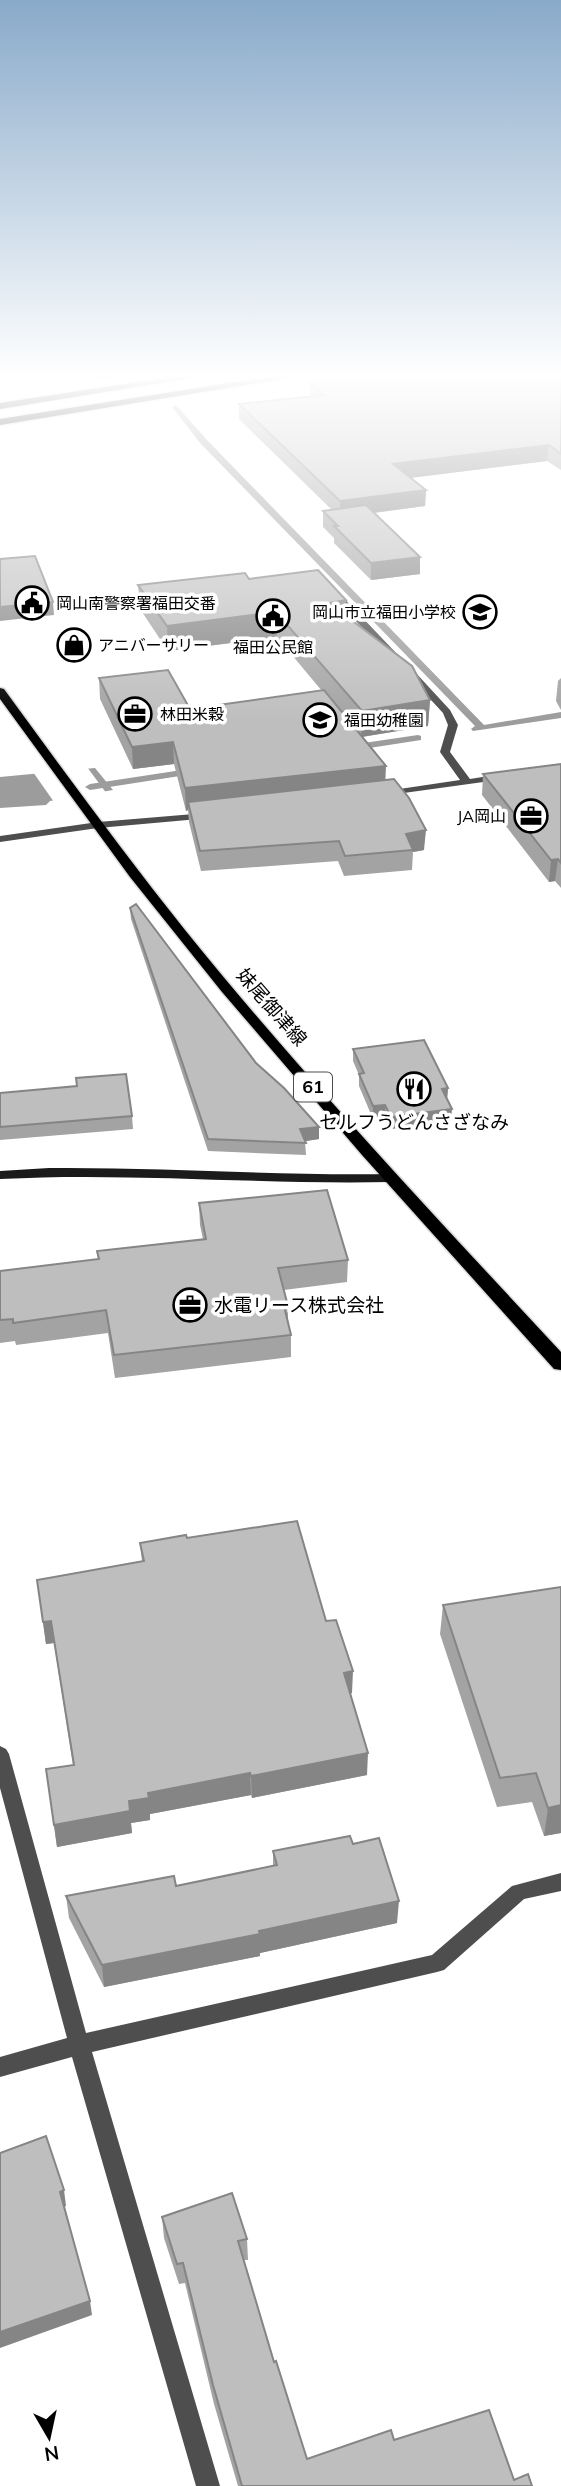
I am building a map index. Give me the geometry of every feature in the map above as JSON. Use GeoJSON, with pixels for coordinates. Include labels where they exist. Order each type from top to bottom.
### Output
{"type":"FeatureCollection","features":[{"type":"Feature","properties":{"kind":"main road","name":"妹尾御津線"},"geometry":{"type":"LineString","coordinates":[[0,691],[97,825],[181,934],[391,1178],[561,1364]]}},
{"type":"Feature","properties":{"kind":"street"},"geometry":{"type":"LineString","coordinates":[[329,588],[447,712],[453,725],[445,752],[467,782]]}},
{"type":"Feature","properties":{"kind":"street"},"geometry":{"type":"LineString","coordinates":[[372,796],[508,776]]}},
{"type":"Feature","properties":{"kind":"street"},"geometry":{"type":"LineString","coordinates":[[0,839],[97,825],[221,814]]}},
{"type":"Feature","properties":{"kind":"street"},"geometry":{"type":"LineString","coordinates":[[0,1175],[187,1172],[334,1180],[391,1178]]}},
{"type":"Feature","properties":{"kind":"street"},"geometry":{"type":"LineString","coordinates":[[0,1754],[79,2045],[208,2486]]}},
{"type":"Feature","properties":{"kind":"street"},"geometry":{"type":"LineString","coordinates":[[0,2067],[79,2045],[437,1962],[519,1892],[561,1882]]}},
{"type":"Feature","properties":{"kind":"shaded area"},"geometry":{"type":"Polygon","coordinates":[[[95,768],[113,790],[50,801],[46,805],[0,808],[0,777],[95,768]]]}},
{"type":"Feature","properties":{"kind":"pier"},"geometry":{"type":"Polygon","coordinates":[[[87,767],[107,794],[54,802],[33,772],[87,767]]]}},
{"type":"Feature","properties":{"kind":"building"},"geometry":{"type":"Polygon","coordinates":[[[330,491],[418,491],[340,501],[330,491]]]}},
{"type":"Feature","properties":{"kind":"building"},"geometry":{"type":"Polygon","coordinates":[[[366,505],[420,557],[371,563],[323,511],[366,505]]]}},
{"type":"Feature","properties":{"kind":"building"},"geometry":{"type":"Polygon","coordinates":[[[35,556],[53,602],[0,607],[0,559],[35,556]]]}},
{"type":"Feature","properties":{"kind":"building"},"geometry":{"type":"Polygon","coordinates":[[[318,570],[346,600],[329,603],[412,666],[430,700],[362,711],[276,612],[167,626],[138,585],[245,573],[249,579],[318,570]]]}},
{"type":"Feature","properties":{"kind":"building"},"geometry":{"type":"Polygon","coordinates":[[[168,670],[190,709],[324,690],[386,766],[185,788],[173,742],[132,747],[99,678],[168,670]]]}},
{"type":"Feature","properties":{"kind":"building"},"geometry":{"type":"Polygon","coordinates":[[[561,764],[561,863],[558,859],[551,860],[483,774],[561,764]]]}},
{"type":"Feature","properties":{"kind":"building"},"geometry":{"type":"Polygon","coordinates":[[[394,779],[409,798],[426,830],[406,834],[413,850],[345,856],[339,841],[200,851],[188,802],[394,779]]]}},
{"type":"Feature","properties":{"kind":"building"},"geometry":{"type":"Polygon","coordinates":[[[136,904],[256,1063],[284,1088],[319,1127],[300,1129],[306,1143],[208,1139],[130,908],[136,904]]]}},
{"type":"Feature","properties":{"kind":"building"},"geometry":{"type":"Polygon","coordinates":[[[424,1040],[448,1088],[442,1089],[452,1109],[391,1117],[385,1105],[373,1106],[359,1074],[364,1073],[353,1049],[424,1040]]]}},
{"type":"Feature","properties":{"kind":"building"},"geometry":{"type":"Polygon","coordinates":[[[126,1074],[132,1116],[0,1127],[0,1093],[77,1086],[76,1078],[126,1074]]]}},
{"type":"Feature","properties":{"kind":"building"},"geometry":{"type":"Polygon","coordinates":[[[327,1190],[348,1260],[278,1268],[288,1306],[284,1306],[291,1335],[114,1355],[106,1310],[13,1323],[13,1319],[0,1320],[0,1271],[99,1259],[97,1251],[206,1239],[199,1203],[327,1190]]]}},
{"type":"Feature","properties":{"kind":"building"},"geometry":{"type":"Polygon","coordinates":[[[297,1521],[326,1621],[336,1620],[353,1671],[344,1673],[368,1753],[148,1793],[149,1798],[129,1801],[130,1811],[54,1825],[46,1769],[74,1765],[51,1621],[43,1622],[37,1580],[144,1561],[140,1543],[297,1521]]]}},
{"type":"Feature","properties":{"kind":"building"},"geometry":{"type":"Polygon","coordinates":[[[561,1587],[561,1805],[548,1808],[536,1773],[500,1778],[443,1605],[561,1587]]]}},
{"type":"Feature","properties":{"kind":"building"},"geometry":{"type":"Polygon","coordinates":[[[350,1836],[353,1844],[379,1838],[399,1901],[259,1931],[260,1934],[102,1965],[66,1896],[174,1876],[176,1886],[277,1865],[273,1851],[350,1836]]]}},
{"type":"Feature","properties":{"kind":"building"},"geometry":{"type":"Polygon","coordinates":[[[46,2136],[64,2190],[60,2192],[90,2301],[0,2332],[0,2153],[46,2136]]]}},
{"type":"Feature","properties":{"kind":"building"},"geometry":{"type":"Polygon","coordinates":[[[232,2193],[247,2239],[238,2241],[274,2362],[276,2361],[307,2459],[391,2430],[394,2440],[489,2410],[514,2480],[528,2474],[532,2486],[242,2486],[213,2385],[183,2263],[177,2264],[162,2217],[232,2193]]]}},
{"type":"Feature","properties":{"kind":"waterway"},"geometry":{"type":"LineString","coordinates":[[252,491],[482,728]]}},
{"type":"Feature","properties":{"kind":"waterway"},"geometry":{"type":"LineString","coordinates":[[476,729],[561,715]]}},
{"type":"Feature","properties":{"kind":"waterway"},"geometry":{"type":"LineString","coordinates":[[350,748],[418,738]]}},
{"type":"Feature","properties":{"kind":"waterway"},"geometry":{"type":"LineString","coordinates":[[90,787],[195,771]]}},
{"type":"Feature","properties":{"kind":"place","name":"岡山南警察署福田交番"},"geometry":{"type":"Point","coordinates":[32,603]}},
{"type":"Feature","properties":{"kind":"place","name":"岡山市立福田小学校"},"geometry":{"type":"Point","coordinates":[480,612]}},
{"type":"Feature","properties":{"kind":"place","name":"福田公民館"},"geometry":{"type":"Point","coordinates":[273,616]}},
{"type":"Feature","properties":{"kind":"place","name":"アニバーサリー"},"geometry":{"type":"Point","coordinates":[74,645]}},
{"type":"Feature","properties":{"kind":"place","name":"林田米穀"},"geometry":{"type":"Point","coordinates":[135,714]}},
{"type":"Feature","properties":{"kind":"place","name":"福田幼稚園"},"geometry":{"type":"Point","coordinates":[320,720]}},
{"type":"Feature","properties":{"kind":"place","name":"JA岡山"},"geometry":{"type":"Point","coordinates":[531,816]}},
{"type":"Feature","properties":{"kind":"place","name":"セルフうどんさざなみ"},"geometry":{"type":"Point","coordinates":[414,1089]}},
{"type":"Feature","properties":{"kind":"place","name":"水電リース株式会社"},"geometry":{"type":"Point","coordinates":[190,1305]}}]}
